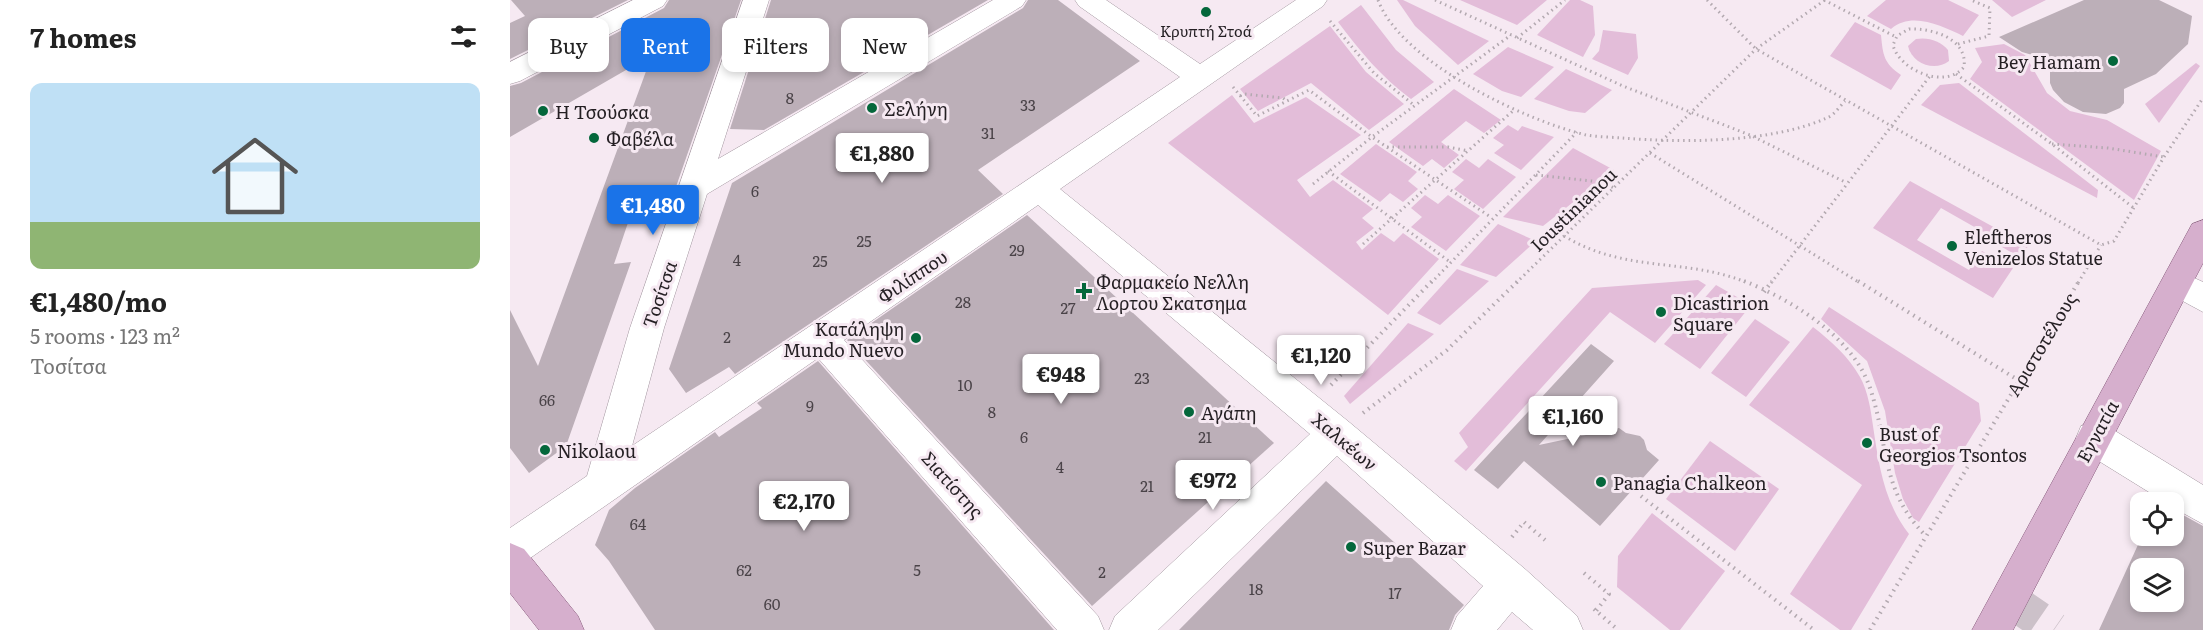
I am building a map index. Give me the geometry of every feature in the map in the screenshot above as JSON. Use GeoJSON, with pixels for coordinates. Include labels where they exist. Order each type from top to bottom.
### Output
{"type":"FeatureCollection","features":[{"type":"Feature","properties":{"kind":"main road","name":"Εγνατία"},"geometry":{"type":"LineString","coordinates":[[1992,630],[2094,438],[2190,290],[2203,233]]}},
{"type":"Feature","properties":{"kind":"main road"},"geometry":{"type":"LineString","coordinates":[[510,562],[564,630]]}},
{"type":"Feature","properties":{"kind":"street"},"geometry":{"type":"LineString","coordinates":[[510,74],[654,0]]}},
{"type":"Feature","properties":{"kind":"street","name":"Τοσίτσα"},"geometry":{"type":"LineString","coordinates":[[602,488],[647,328],[756,0]]}},
{"type":"Feature","properties":{"kind":"street"},"geometry":{"type":"LineString","coordinates":[[696,186],[1013,0]]}},
{"type":"Feature","properties":{"kind":"street"},"geometry":{"type":"LineString","coordinates":[[1088,0],[1206,75]]}},
{"type":"Feature","properties":{"kind":"street","name":"Φιλίππου"},"geometry":{"type":"LineString","coordinates":[[510,550],[1311,2]]}},
{"type":"Feature","properties":{"kind":"street","name":"Χαλκέων"},"geometry":{"type":"LineString","coordinates":[[1039,189],[1308,409],[1563,630]]}},
{"type":"Feature","properties":{"kind":"street","name":"Σιατίστης"},"geometry":{"type":"LineString","coordinates":[[821,338],[1084,630]]}},
{"type":"Feature","properties":{"kind":"street"},"geometry":{"type":"LineString","coordinates":[[1129,630],[1336,433]]}},
{"type":"Feature","properties":{"kind":"street"},"geometry":{"type":"LineString","coordinates":[[2094,438],[2203,506]]}},
{"type":"Feature","properties":{"kind":"street"},"geometry":{"type":"LineString","coordinates":[[1471,630],[1511,583]]}},
{"type":"Feature","properties":{"kind":"path"},"geometry":{"type":"LineString","coordinates":[[1378,0],[1384,16],[1409,42],[1453,77],[1514,110],[1590,135],[1663,141],[1785,131],[1831,116],[1845,101]]}},
{"type":"Feature","properties":{"kind":"path"},"geometry":{"type":"LineString","coordinates":[[1435,0],[1623,86],[1750,135],[1847,183]]}},
{"type":"Feature","properties":{"kind":"path"},"geometry":{"type":"LineString","coordinates":[[1518,38],[1564,0]]}},
{"type":"Feature","properties":{"kind":"path"},"geometry":{"type":"LineString","coordinates":[[1707,0],[1756,49],[1892,128],[2101,244],[2114,241],[2164,157],[2203,98]]}},
{"type":"Feature","properties":{"kind":"path"},"geometry":{"type":"LineString","coordinates":[[1824,0],[1896,37]]}},
{"type":"Feature","properties":{"kind":"path","name":"Ioustinianou"},"geometry":{"type":"LineString","coordinates":[[1336,433],[1447,350],[1756,49],[1824,0]]}},
{"type":"Feature","properties":{"kind":"path"},"geometry":{"type":"LineString","coordinates":[[1958,44],[1989,36],[1990,8],[1973,0]]}},
{"type":"Feature","properties":{"kind":"path"},"geometry":{"type":"LineString","coordinates":[[1311,2],[1334,23],[1383,82],[1415,106]]}},
{"type":"Feature","properties":{"kind":"path"},"geometry":{"type":"LineString","coordinates":[[1956,74],[1965,64],[1966,58],[1958,44],[1950,38],[1930,30],[1909,29],[1896,37],[1893,44],[1894,52],[1907,67],[1930,76],[1956,74],[2052,144],[2135,209]]}},
{"type":"Feature","properties":{"kind":"path"},"geometry":{"type":"LineString","coordinates":[[1313,184],[1372,137],[1511,35]]}},
{"type":"Feature","properties":{"kind":"path"},"geometry":{"type":"LineString","coordinates":[[1206,75],[1234,88],[1257,117],[1309,90],[1372,137],[1492,218]]}},
{"type":"Feature","properties":{"kind":"path"},"geometry":{"type":"LineString","coordinates":[[1764,292],[1798,244],[1892,128],[1930,76]]}},
{"type":"Feature","properties":{"kind":"path"},"geometry":{"type":"LineString","coordinates":[[1240,96],[1244,93],[1283,98],[1287,101]]}},
{"type":"Feature","properties":{"kind":"path"},"geometry":{"type":"LineString","coordinates":[[1363,244],[1514,110]]}},
{"type":"Feature","properties":{"kind":"path"},"geometry":{"type":"LineString","coordinates":[[1308,409],[1577,132]]}},
{"type":"Feature","properties":{"kind":"path"},"geometry":{"type":"LineString","coordinates":[[2052,144],[2108,148],[2164,157]]}},
{"type":"Feature","properties":{"kind":"path"},"geometry":{"type":"LineString","coordinates":[[1387,147],[1448,147],[1470,151]]}},
{"type":"Feature","properties":{"kind":"path"},"geometry":{"type":"LineString","coordinates":[[1650,153],[2018,380]]}},
{"type":"Feature","properties":{"kind":"path"},"geometry":{"type":"LineString","coordinates":[[1328,171],[1450,262]]}},
{"type":"Feature","properties":{"kind":"path"},"geometry":{"type":"LineString","coordinates":[[1535,175],[1601,182],[1614,188]]}},
{"type":"Feature","properties":{"kind":"path"},"geometry":{"type":"LineString","coordinates":[[1564,236],[1597,255],[1728,275],[1764,292],[1826,330],[1853,357],[1865,375],[1877,414],[1895,494],[1911,523],[1925,536]]}},
{"type":"Feature","properties":{"kind":"path","name":"Αριστοτέλους"},"geometry":{"type":"LineString","coordinates":[[1870,630],[2101,244]]}},
{"type":"Feature","properties":{"kind":"path"},"geometry":{"type":"LineString","coordinates":[[1641,496],[1814,630]]}},
{"type":"Feature","properties":{"kind":"path"},"geometry":{"type":"LineString","coordinates":[[1511,538],[1525,521],[1545,540]]}},
{"type":"Feature","properties":{"kind":"path"},"geometry":{"type":"LineString","coordinates":[[1584,573],[1609,594],[1596,611]]}},
{"type":"Feature","properties":{"kind":"shaded area"},"geometry":{"type":"Polygon","coordinates":[[[1397,0],[1403,0],[1489,41],[1458,65],[1415,26],[1397,0]]]}},
{"type":"Feature","properties":{"kind":"shaded area"},"geometry":{"type":"Polygon","coordinates":[[[1460,0],[1547,0],[1517,25],[1460,0]]]}},
{"type":"Feature","properties":{"kind":"shaded area"},"geometry":{"type":"Polygon","coordinates":[[[1570,0],[1580,0],[1593,6],[1595,35],[1583,57],[1537,35],[1570,0]]]}},
{"type":"Feature","properties":{"kind":"shaded area"},"geometry":{"type":"Polygon","coordinates":[[[1886,0],[1948,0],[1979,15],[1963,36],[1937,25],[1917,21],[1908,21],[1891,29],[1867,16],[1886,0]]]}},
{"type":"Feature","properties":{"kind":"shaded area"},"geometry":{"type":"Polygon","coordinates":[[[1992,0],[2046,0],[2012,17],[1992,0]]]}},
{"type":"Feature","properties":{"kind":"shaded area"},"geometry":{"type":"Polygon","coordinates":[[[1361,5],[1396,50],[1434,82],[1411,99],[1371,63],[1338,22],[1361,5]]]}},
{"type":"Feature","properties":{"kind":"shaded area"},"geometry":{"type":"Polygon","coordinates":[[[1855,22],[1881,35],[1885,58],[1901,75],[1891,90],[1830,56],[1855,22]]]}},
{"type":"Feature","properties":{"kind":"shaded area"},"geometry":{"type":"Polygon","coordinates":[[[1330,26],[1366,72],[1404,104],[1369,130],[1311,83],[1258,111],[1240,89],[1330,26]]]}},
{"type":"Feature","properties":{"kind":"shaded area"},"geometry":{"type":"Polygon","coordinates":[[[1603,30],[1636,34],[1638,58],[1628,75],[1592,59],[1599,51],[1603,30]]]}},
{"type":"Feature","properties":{"kind":"shaded area"},"geometry":{"type":"Polygon","coordinates":[[[1916,39],[1930,39],[1941,44],[1948,50],[1949,61],[1937,66],[1919,62],[1908,46],[1916,39]]]}},
{"type":"Feature","properties":{"kind":"shaded area"},"geometry":{"type":"Polygon","coordinates":[[[2004,44],[2025,55],[2047,93],[2070,111],[2107,120],[2161,151],[2134,200],[1970,79],[1982,62],[1975,48],[2004,44]]]}},
{"type":"Feature","properties":{"kind":"shaded area"},"geometry":{"type":"Polygon","coordinates":[[[1508,47],[1554,67],[1521,97],[1502,91],[1473,74],[1508,47]]]}},
{"type":"Feature","properties":{"kind":"shaded area"},"geometry":{"type":"Polygon","coordinates":[[[2196,63],[2200,66],[2159,123],[2145,104],[2196,63]]]}},
{"type":"Feature","properties":{"kind":"shaded area"},"geometry":{"type":"Polygon","coordinates":[[[1566,69],[1612,90],[1585,113],[1569,111],[1534,99],[1566,69]]]}},
{"type":"Feature","properties":{"kind":"shaded area"},"geometry":{"type":"Polygon","coordinates":[[[1959,83],[2098,190],[2097,198],[1921,105],[1940,85],[1959,83]]]}},
{"type":"Feature","properties":{"kind":"shaded area"},"geometry":{"type":"Polygon","coordinates":[[[1454,89],[1501,120],[1484,133],[1466,121],[1441,142],[1459,155],[1444,168],[1432,159],[1423,166],[1389,142],[1454,89]]]}},
{"type":"Feature","properties":{"kind":"shaded area"},"geometry":{"type":"Polygon","coordinates":[[[1232,95],[1254,123],[1306,97],[1361,135],[1297,180],[1310,197],[1333,180],[1373,209],[1362,218],[1374,228],[1356,242],[1362,250],[1381,233],[1394,242],[1403,233],[1439,259],[1388,315],[1168,143],[1232,95]]]}},
{"type":"Feature","properties":{"kind":"shaded area"},"geometry":{"type":"Polygon","coordinates":[[[1508,125],[1518,131],[1522,126],[1554,137],[1521,170],[1494,153],[1504,145],[1493,138],[1508,125]]]}},
{"type":"Feature","properties":{"kind":"shaded area"},"geometry":{"type":"Polygon","coordinates":[[[1376,144],[1417,172],[1408,181],[1418,189],[1403,202],[1390,193],[1380,202],[1340,174],[1376,144]]]}},
{"type":"Feature","properties":{"kind":"shaded area"},"geometry":{"type":"Polygon","coordinates":[[[1573,148],[1614,170],[1543,226],[1503,217],[1573,148]]]}},
{"type":"Feature","properties":{"kind":"shaded area"},"geometry":{"type":"Polygon","coordinates":[[[1466,159],[1479,168],[1488,159],[1516,177],[1483,209],[1454,189],[1464,180],[1452,172],[1466,159]]]}},
{"type":"Feature","properties":{"kind":"shaded area"},"geometry":{"type":"Polygon","coordinates":[[[1910,181],[2028,246],[2021,258],[1990,240],[1992,237],[1941,208],[1917,240],[1969,270],[1982,251],[2013,268],[1993,298],[1873,228],[1910,181]]]}},
{"type":"Feature","properties":{"kind":"shaded area"},"geometry":{"type":"Polygon","coordinates":[[[1425,195],[1438,204],[1448,195],[1480,216],[1446,251],[1411,227],[1422,217],[1411,208],[1425,195]]]}},
{"type":"Feature","properties":{"kind":"shaded area"},"geometry":{"type":"Polygon","coordinates":[[[1498,224],[1536,241],[1496,277],[1460,265],[1498,224]]]}},
{"type":"Feature","properties":{"kind":"shaded area"},"geometry":{"type":"Polygon","coordinates":[[[1457,269],[1489,281],[1440,325],[1417,313],[1457,269]]]}},
{"type":"Feature","properties":{"kind":"shaded area"},"geometry":{"type":"Polygon","coordinates":[[[1698,280],[1706,285],[1655,343],[1610,312],[1466,471],[1454,461],[1468,447],[1459,433],[1592,288],[1698,280]]]}},
{"type":"Feature","properties":{"kind":"shaded area"},"geometry":{"type":"Polygon","coordinates":[[[1716,285],[1751,305],[1700,369],[1664,344],[1716,285]]]}},
{"type":"Feature","properties":{"kind":"shaded area"},"geometry":{"type":"Polygon","coordinates":[[[1829,307],[1979,403],[1981,421],[1919,522],[1913,518],[1903,499],[1895,473],[1885,411],[1867,361],[1821,319],[1829,307]]]}},
{"type":"Feature","properties":{"kind":"shaded area"},"geometry":{"type":"Polygon","coordinates":[[[1755,319],[1790,342],[1746,397],[1711,373],[1755,319]]]}},
{"type":"Feature","properties":{"kind":"shaded area"},"geometry":{"type":"Polygon","coordinates":[[[1408,323],[1434,334],[1350,404],[1344,396],[1408,323]]]}},
{"type":"Feature","properties":{"kind":"shaded area"},"geometry":{"type":"Polygon","coordinates":[[[1813,327],[1845,356],[1863,383],[1884,483],[1894,509],[1909,534],[1851,630],[1840,630],[1790,594],[1862,485],[1749,405],[1813,327]]]}},
{"type":"Feature","properties":{"kind":"shaded area"},"geometry":{"type":"Polygon","coordinates":[[[1710,441],[1779,489],[1735,551],[1666,499],[1710,441]]]}},
{"type":"Feature","properties":{"kind":"shaded area"},"geometry":{"type":"Polygon","coordinates":[[[1652,513],[1725,571],[1680,630],[1670,630],[1617,587],[1618,556],[1652,513]]]}},
{"type":"Feature","properties":{"kind":"building"},"geometry":{"type":"Polygon","coordinates":[[[511,0],[628,0],[592,18],[528,18],[528,50],[510,59],[510,23],[525,16],[511,0]]]}},
{"type":"Feature","properties":{"kind":"building"},"geometry":{"type":"Polygon","coordinates":[[[669,0],[741,0],[735,18],[722,18],[722,55],[670,204],[633,208],[614,264],[631,262],[566,446],[529,473],[510,448],[510,310],[538,366],[646,72],[710,72],[710,18],[645,18],[664,8],[669,0]]]}},
{"type":"Feature","properties":{"kind":"building"},"geometry":{"type":"Polygon","coordinates":[[[771,0],[988,0],[928,35],[928,18],[841,18],[841,72],[864,72],[764,130],[730,129],[748,72],[829,72],[829,18],[765,18],[771,0]]]}},
{"type":"Feature","properties":{"kind":"building"},"geometry":{"type":"Polygon","coordinates":[[[1028,0],[1058,0],[1140,61],[978,170],[1003,194],[735,374],[729,367],[686,393],[669,369],[732,183],[917,72],[928,72],[928,65],[1023,8],[1028,0]]]}},
{"type":"Feature","properties":{"kind":"building","name":"Bey Hamam"},"geometry":{"type":"Polygon","coordinates":[[[2084,0],[2159,0],[2192,16],[2188,44],[2156,74],[2124,89],[2124,103],[2120,108],[2106,114],[2083,112],[2064,102],[2050,83],[2050,60],[2022,52],[1999,37],[2084,0]]]}},
{"type":"Feature","properties":{"kind":"building"},"geometry":{"type":"Polygon","coordinates":[[[621,31],[623,72],[510,137],[510,86],[542,72],[609,72],[609,37],[621,31]]]}},
{"type":"Feature","properties":{"kind":"building"},"geometry":{"type":"Polygon","coordinates":[[[1027,215],[1274,443],[1092,606],[847,340],[1027,215]]]}},
{"type":"Feature","properties":{"kind":"building"},"geometry":{"type":"Polygon","coordinates":[[[1591,344],[1614,361],[1539,445],[1619,428],[1626,433],[1640,436],[1647,450],[1659,460],[1600,526],[1524,461],[1498,489],[1474,470],[1591,344]]]}},
{"type":"Feature","properties":{"kind":"building"},"geometry":{"type":"Polygon","coordinates":[[[818,361],[1054,630],[655,630],[609,561],[595,545],[609,510],[635,488],[715,432],[719,437],[762,408],[757,403],[818,361]]]}},
{"type":"Feature","properties":{"kind":"building"},"geometry":{"type":"Polygon","coordinates":[[[1326,481],[1464,605],[1455,615],[1449,630],[1179,630],[1326,481]]]}},
{"type":"Feature","properties":{"kind":"building"},"geometry":{"type":"Polygon","coordinates":[[[2184,516],[2203,526],[2203,630],[2099,630],[2130,562],[2130,612],[2184,612],[2184,558],[2132,558],[2137,546],[2184,546],[2184,516]]]}},
{"type":"Feature","properties":{"kind":"tunnel"},"geometry":{"type":"LineString","coordinates":[[2009,599],[2054,630]]}},
{"type":"Feature","properties":{"kind":"place","name":"Κρυπτή Στοά"},"geometry":{"type":"Point","coordinates":[1206,12]}},
{"type":"Feature","properties":{"kind":"place","name":"Bey Hamam"},"geometry":{"type":"Point","coordinates":[2113,61]}},
{"type":"Feature","properties":{"kind":"place","name":"Σελήνη"},"geometry":{"type":"Point","coordinates":[872,108]}},
{"type":"Feature","properties":{"kind":"place","name":"Η Τσούσκα"},"geometry":{"type":"Point","coordinates":[543,111]}},
{"type":"Feature","properties":{"kind":"place","name":"Φαβέλα"},"geometry":{"type":"Point","coordinates":[594,138]}},
{"type":"Feature","properties":{"kind":"place","name":"Eleftheros Venizelos Statue"},"geometry":{"type":"Point","coordinates":[1952,246]}},
{"type":"Feature","properties":{"kind":"place","name":"Φαρμακείο Νελλη Λορτου Σκατσημα"},"geometry":{"type":"Point","coordinates":[1084,291]}},
{"type":"Feature","properties":{"kind":"place","name":"Dicastirion Square"},"geometry":{"type":"Point","coordinates":[1661,312]}},
{"type":"Feature","properties":{"kind":"place","name":"Κατάληψη Mundo Nuevo"},"geometry":{"type":"Point","coordinates":[916,338]}},
{"type":"Feature","properties":{"kind":"place","name":"Αγάπη"},"geometry":{"type":"Point","coordinates":[1189,412]}},
{"type":"Feature","properties":{"kind":"place","name":"Bust of Georgios Tsontos"},"geometry":{"type":"Point","coordinates":[1867,443]}},
{"type":"Feature","properties":{"kind":"place","name":"Nikolaou"},"geometry":{"type":"Point","coordinates":[545,450]}},
{"type":"Feature","properties":{"kind":"place","name":"Panagia Chalkeon"},"geometry":{"type":"Point","coordinates":[1601,482]}},
{"type":"Feature","properties":{"kind":"place","name":"Super Bazar"},"geometry":{"type":"Point","coordinates":[1351,547]}}]}
